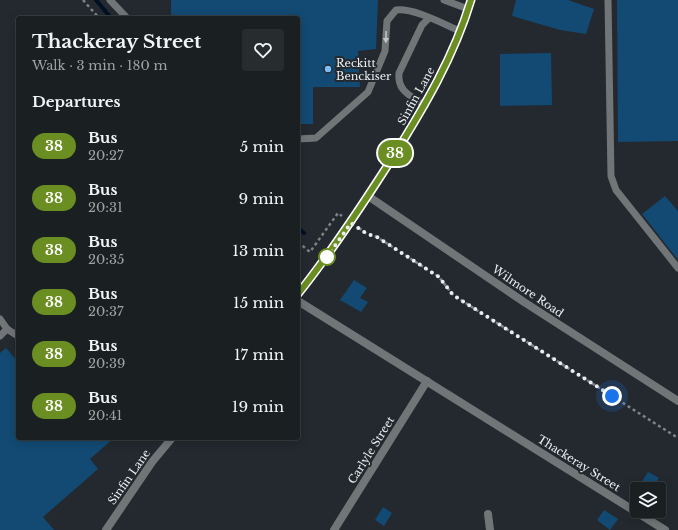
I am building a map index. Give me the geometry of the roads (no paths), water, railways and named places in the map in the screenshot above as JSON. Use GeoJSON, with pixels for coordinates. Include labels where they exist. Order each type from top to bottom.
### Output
{"type":"FeatureCollection","features":[{"type":"Feature","properties":{"kind":"street","name":"Sinfin Lane"},"geometry":{"type":"LineString","coordinates":[[300,292],[324,262],[351,223],[425,106],[440,77],[460,31],[471,0]]}},
{"type":"Feature","properties":{"kind":"street","name":"Wilmore Road"},"geometry":{"type":"LineString","coordinates":[[368,196],[524,302],[678,401]]}},
{"type":"Feature","properties":{"kind":"street","name":"Thackeray Street"},"geometry":{"type":"LineString","coordinates":[[300,302],[665,530]]}},
{"type":"Feature","properties":{"kind":"street","name":"Carlyle Street"},"geometry":{"type":"LineString","coordinates":[[334,530],[427,381]]}},
{"type":"Feature","properties":{"kind":"street","name":"Sinfin Lane"},"geometry":{"type":"LineString","coordinates":[[106,530],[152,462],[170,440]]}},
{"type":"Feature","properties":{"kind":"street"},"geometry":{"type":"LineString","coordinates":[[488,514],[490,530]]}},
{"type":"Feature","properties":{"kind":"lane"},"geometry":{"type":"LineString","coordinates":[[110,0],[125,16]]}},
{"type":"Feature","properties":{"kind":"lane"},"geometry":{"type":"LineString","coordinates":[[444,0],[468,9]]}},
{"type":"Feature","properties":{"kind":"lane"},"geometry":{"type":"LineString","coordinates":[[608,0],[611,176],[616,190],[678,268]]}},
{"type":"Feature","properties":{"kind":"lane"},"geometry":{"type":"LineString","coordinates":[[300,139],[316,138],[368,92],[385,51],[387,21],[391,14],[396,10],[402,9],[460,31]]}},
{"type":"Feature","properties":{"kind":"lane"},"geometry":{"type":"LineString","coordinates":[[425,106],[406,93],[400,86],[398,80],[399,73],[422,24],[429,18]]}},
{"type":"Feature","properties":{"kind":"lane"},"geometry":{"type":"LineString","coordinates":[[0,319],[7,330],[16,335]]}},
{"type":"Feature","properties":{"kind":"lane"},"geometry":{"type":"LineString","coordinates":[[0,336],[7,330]]}},
{"type":"Feature","properties":{"kind":"waterway"},"geometry":{"type":"LineString","coordinates":[[96,0],[109,16]]}},
{"type":"Feature","properties":{"kind":"waterway"},"geometry":{"type":"LineString","coordinates":[[300,230],[304,233]]}},
{"type":"Feature","properties":{"kind":"place","name":"Reckitt Benckiser"},"geometry":{"type":"Point","coordinates":[328,69]}}]}
